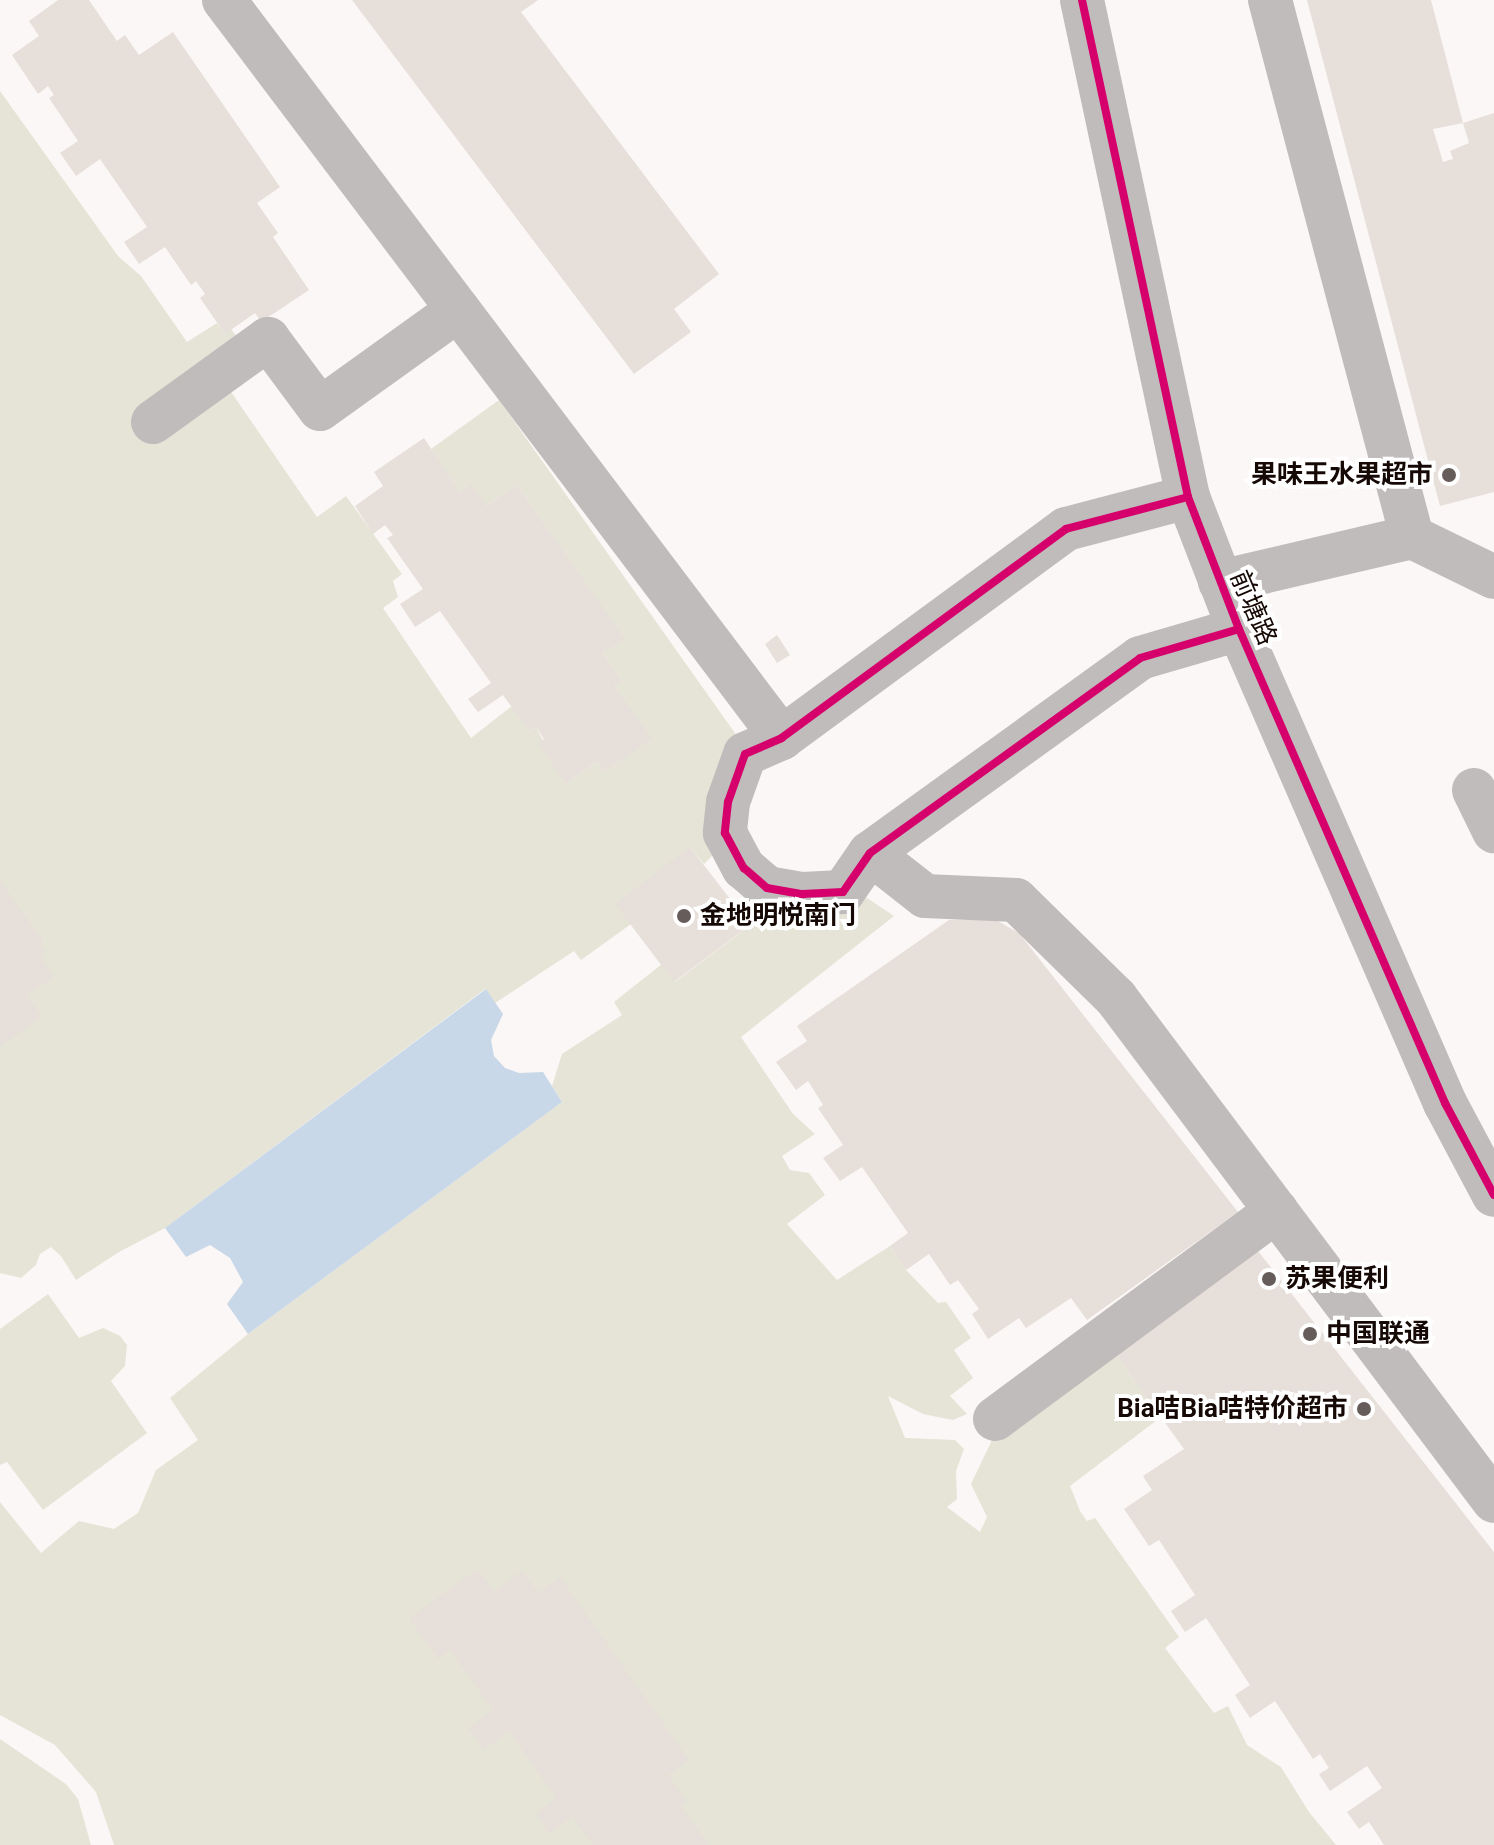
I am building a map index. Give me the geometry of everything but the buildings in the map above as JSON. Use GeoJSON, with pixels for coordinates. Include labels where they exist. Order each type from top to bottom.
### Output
{"type":"FeatureCollection","features":[{"type":"Feature","properties":{"kind":"street"},"geometry":{"type":"LineString","coordinates":[[224,0],[782,738]]}},
{"type":"Feature","properties":{"kind":"street","name":"前塘路"},"geometry":{"type":"LineString","coordinates":[[1082,0],[1188,497],[1239,629],[1445,1103],[1494,1195]]}},
{"type":"Feature","properties":{"kind":"street"},"geometry":{"type":"LineString","coordinates":[[1270,0],[1412,537]]}},
{"type":"Feature","properties":{"kind":"street"},"geometry":{"type":"LineString","coordinates":[[153,422],[268,339],[320,409],[458,310]]}},
{"type":"Feature","properties":{"kind":"street"},"geometry":{"type":"LineString","coordinates":[[1188,497],[1066,529],[782,738],[745,754],[728,802],[725,833],[744,868],[767,888],[802,894],[843,892],[870,853],[1140,658],[1239,629]]}},
{"type":"Feature","properties":{"kind":"street"},"geometry":{"type":"LineString","coordinates":[[1220,582],[1412,537],[1494,577]]}},
{"type":"Feature","properties":{"kind":"street"},"geometry":{"type":"LineString","coordinates":[[1474,790],[1494,831]]}},
{"type":"Feature","properties":{"kind":"street"},"geometry":{"type":"LineString","coordinates":[[870,853],[925,896],[1016,900],[1116,998],[1494,1501]]}},
{"type":"Feature","properties":{"kind":"street"},"geometry":{"type":"LineString","coordinates":[[995,1419],[1276,1211]]}},
{"type":"Feature","properties":{"kind":"shaded area"},"geometry":{"type":"Polygon","coordinates":[[[0,91],[118,256],[141,276],[187,342],[217,323],[225,334],[231,329],[241,342],[227,386],[317,517],[346,496],[402,574],[393,581],[398,597],[383,608],[471,738],[512,706],[529,731],[536,727],[566,784],[597,762],[604,772],[651,739],[615,686],[622,681],[603,653],[624,639],[517,485],[486,506],[460,492],[431,449],[499,400],[742,743],[719,849],[704,864],[690,847],[631,924],[581,960],[574,951],[495,1003],[485,989],[165,1228],[119,1252],[76,1280],[61,1256],[51,1247],[40,1254],[36,1265],[21,1278],[0,1273],[0,91]]]}},
{"type":"Feature","properties":{"kind":"shaded area"},"geometry":{"type":"Polygon","coordinates":[[[754,894],[820,911],[867,898],[894,916],[741,1037],[793,1114],[815,1134],[782,1156],[790,1170],[809,1173],[825,1195],[787,1224],[837,1280],[890,1246],[906,1270],[938,1303],[946,1302],[971,1338],[954,1350],[973,1378],[950,1396],[967,1414],[953,1420],[923,1414],[888,1396],[905,1438],[955,1440],[964,1449],[956,1471],[957,1499],[947,1507],[980,1532],[987,1517],[971,1484],[993,1438],[1116,1355],[1161,1417],[1070,1486],[1080,1511],[1087,1521],[1095,1518],[1179,1637],[1165,1648],[1214,1713],[1228,1706],[1247,1745],[1281,1767],[1309,1812],[1336,1845],[114,1845],[96,1792],[55,1745],[0,1715],[0,1502],[41,1553],[79,1521],[114,1529],[138,1513],[156,1470],[198,1440],[170,1398],[248,1334],[562,1102],[552,1086],[562,1054],[622,1015],[614,1002],[662,964],[675,982],[749,926],[738,909],[754,894]]]}},
{"type":"Feature","properties":{"kind":"shaded area"},"geometry":{"type":"Polygon","coordinates":[[[48,1294],[79,1338],[103,1328],[120,1336],[127,1345],[125,1366],[111,1381],[147,1433],[43,1510],[7,1462],[0,1465],[0,1329],[48,1294]]]}},
{"type":"Feature","properties":{"kind":"shaded area"},"geometry":{"type":"Polygon","coordinates":[[[0,1739],[66,1784],[78,1799],[91,1845],[0,1845],[0,1739]]]}},
{"type":"Feature","properties":{"kind":"water"},"geometry":{"type":"Polygon","coordinates":[[[486,989],[503,1014],[491,1040],[494,1056],[505,1068],[519,1073],[543,1072],[562,1102],[248,1334],[227,1304],[243,1282],[230,1258],[210,1245],[186,1257],[165,1228],[486,989]]]}},
{"type":"Feature","properties":{"kind":"cycle path"},"geometry":{"type":"LineString","coordinates":[[1082,0],[1188,497],[1239,629],[1445,1103],[1494,1195]]}},
{"type":"Feature","properties":{"kind":"cycle path"},"geometry":{"type":"LineString","coordinates":[[1188,497],[1066,529],[782,738],[745,754],[728,802],[725,833],[744,868],[767,888],[802,894],[843,892],[870,853],[1140,658],[1239,629]]}},
{"type":"Feature","properties":{"kind":"place","name":"果味王水果超市"},"geometry":{"type":"Point","coordinates":[1449,475]}},
{"type":"Feature","properties":{"kind":"place","name":"金地明悦南门"},"geometry":{"type":"Point","coordinates":[684,916]}},
{"type":"Feature","properties":{"kind":"place","name":"苏果便利"},"geometry":{"type":"Point","coordinates":[1269,1279]}},
{"type":"Feature","properties":{"kind":"place","name":"中国联通"},"geometry":{"type":"Point","coordinates":[1310,1334]}},
{"type":"Feature","properties":{"kind":"place","name":"Bia咭Bia咭特价超市"},"geometry":{"type":"Point","coordinates":[1364,1409]}}]}
